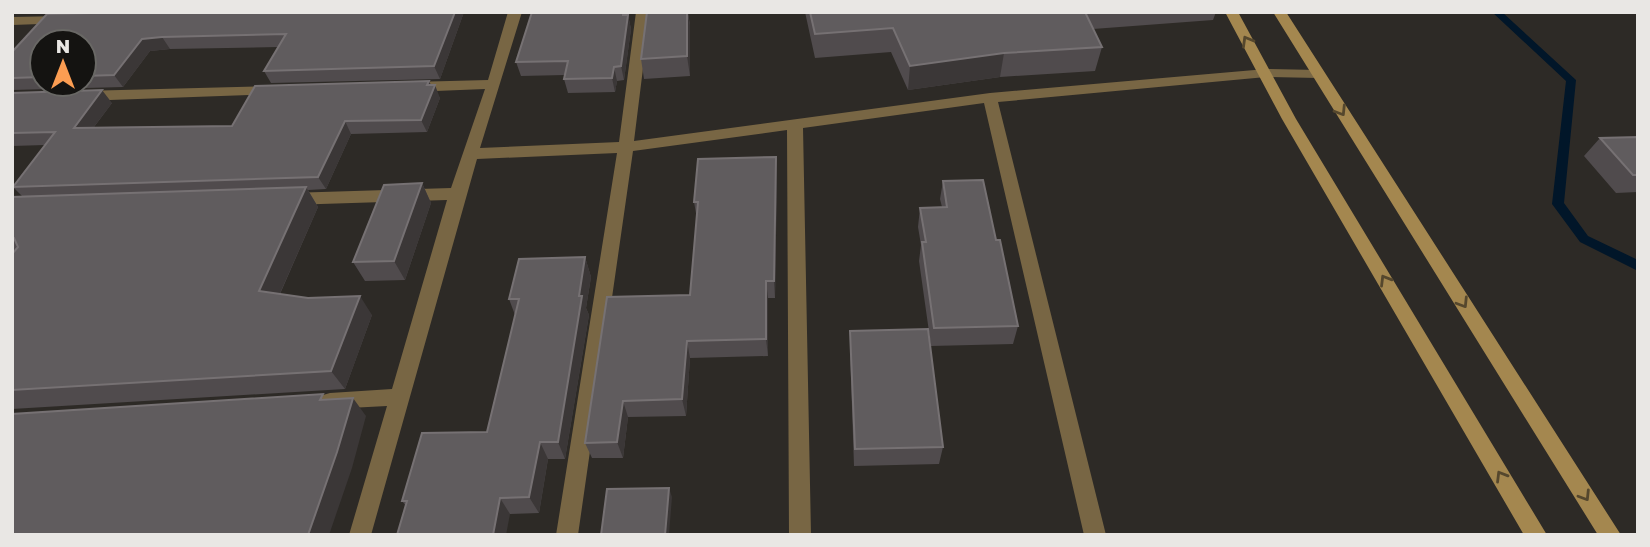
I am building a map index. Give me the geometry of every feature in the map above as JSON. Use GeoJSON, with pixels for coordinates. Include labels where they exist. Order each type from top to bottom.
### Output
{"type":"FeatureCollection","features":[{"type":"Feature","properties":{"kind":"main road"},"geometry":{"type":"LineString","coordinates":[[1231,12],[1289,119],[1536,535]]}},
{"type":"Feature","properties":{"kind":"main road"},"geometry":{"type":"LineString","coordinates":[[1279,12],[1610,535]]}},
{"type":"Feature","properties":{"kind":"street"},"geometry":{"type":"LineString","coordinates":[[359,535],[457,194],[494,84],[514,12]]}},
{"type":"Feature","properties":{"kind":"street"},"geometry":{"type":"LineString","coordinates":[[567,535],[626,147],[643,12]]}},
{"type":"Feature","properties":{"kind":"street"},"geometry":{"type":"LineString","coordinates":[[12,21],[80,19]]}},
{"type":"Feature","properties":{"kind":"street"},"geometry":{"type":"LineString","coordinates":[[470,154],[626,147],[990,98],[1266,73],[1318,74]]}},
{"type":"Feature","properties":{"kind":"street"},"geometry":{"type":"LineString","coordinates":[[398,87],[494,84]]}},
{"type":"Feature","properties":{"kind":"street"},"geometry":{"type":"LineString","coordinates":[[98,95],[288,90]]}},
{"type":"Feature","properties":{"kind":"street"},"geometry":{"type":"LineString","coordinates":[[990,98],[1095,535]]}},
{"type":"Feature","properties":{"kind":"street"},"geometry":{"type":"LineString","coordinates":[[795,125],[800,535]]}},
{"type":"Feature","properties":{"kind":"street"},"geometry":{"type":"LineString","coordinates":[[276,200],[457,194]]}},
{"type":"Feature","properties":{"kind":"street"},"geometry":{"type":"LineString","coordinates":[[314,402],[397,397]]}},
{"type":"Feature","properties":{"kind":"building"},"geometry":{"type":"Polygon","coordinates":[[[455,12],[434,66],[264,71],[286,34],[162,37],[142,39],[114,75],[98,76],[98,28],[34,28],[47,14],[455,12]]]}},
{"type":"Feature","properties":{"kind":"building"},"geometry":{"type":"Polygon","coordinates":[[[532,12],[623,12],[623,15],[628,15],[621,66],[614,67],[612,78],[564,79],[568,61],[516,62],[532,12]]]}},
{"type":"Feature","properties":{"kind":"building"},"geometry":{"type":"Polygon","coordinates":[[[647,12],[687,12],[687,56],[641,59],[647,12]]]}},
{"type":"Feature","properties":{"kind":"building"},"geometry":{"type":"Polygon","coordinates":[[[810,12],[1085,12],[1102,47],[1004,53],[910,66],[893,28],[815,34],[810,12]]]}},
{"type":"Feature","properties":{"kind":"building"},"geometry":{"type":"Polygon","coordinates":[[[28,35],[28,77],[12,78],[12,52],[28,35]]]}},
{"type":"Feature","properties":{"kind":"building"},"geometry":{"type":"Polygon","coordinates":[[[429,81],[427,85],[435,85],[421,120],[345,121],[318,177],[13,187],[55,132],[12,133],[12,93],[28,92],[28,98],[96,98],[74,128],[232,126],[255,86],[429,81]]]}},
{"type":"Feature","properties":{"kind":"building"},"geometry":{"type":"Polygon","coordinates":[[[1638,137],[1638,175],[1633,175],[1600,138],[1638,137]]]}},
{"type":"Feature","properties":{"kind":"building"},"geometry":{"type":"Polygon","coordinates":[[[776,157],[774,281],[766,281],[766,339],[687,341],[682,399],[623,401],[617,442],[585,443],[607,297],[690,295],[698,202],[694,202],[698,159],[776,157]]]}},
{"type":"Feature","properties":{"kind":"building"},"geometry":{"type":"Polygon","coordinates":[[[983,180],[996,240],[1000,240],[1018,326],[934,328],[920,208],[947,207],[943,181],[983,180]]]}},
{"type":"Feature","properties":{"kind":"building"},"geometry":{"type":"Polygon","coordinates":[[[422,183],[394,261],[353,262],[384,185],[422,183]]]}},
{"type":"Feature","properties":{"kind":"building"},"geometry":{"type":"Polygon","coordinates":[[[306,187],[259,291],[308,298],[360,296],[331,371],[12,390],[12,254],[18,247],[12,238],[12,197],[306,187]]]}},
{"type":"Feature","properties":{"kind":"building"},"geometry":{"type":"Polygon","coordinates":[[[585,257],[579,296],[582,296],[558,442],[540,442],[529,497],[500,498],[493,535],[397,535],[407,501],[402,501],[422,433],[487,432],[519,299],[509,299],[519,259],[585,257]]]}},
{"type":"Feature","properties":{"kind":"building"},"geometry":{"type":"Polygon","coordinates":[[[928,329],[943,447],[855,449],[850,331],[928,329]]]}},
{"type":"Feature","properties":{"kind":"building"},"geometry":{"type":"Polygon","coordinates":[[[323,394],[320,400],[353,398],[308,535],[12,535],[12,414],[323,394]]]}},
{"type":"Feature","properties":{"kind":"building"},"geometry":{"type":"Polygon","coordinates":[[[669,488],[665,535],[601,535],[607,489],[669,488]]]}},
{"type":"Feature","properties":{"kind":"waterway"},"geometry":{"type":"LineString","coordinates":[[1496,12],[1571,80],[1558,204],[1584,239],[1638,266]]}}]}
